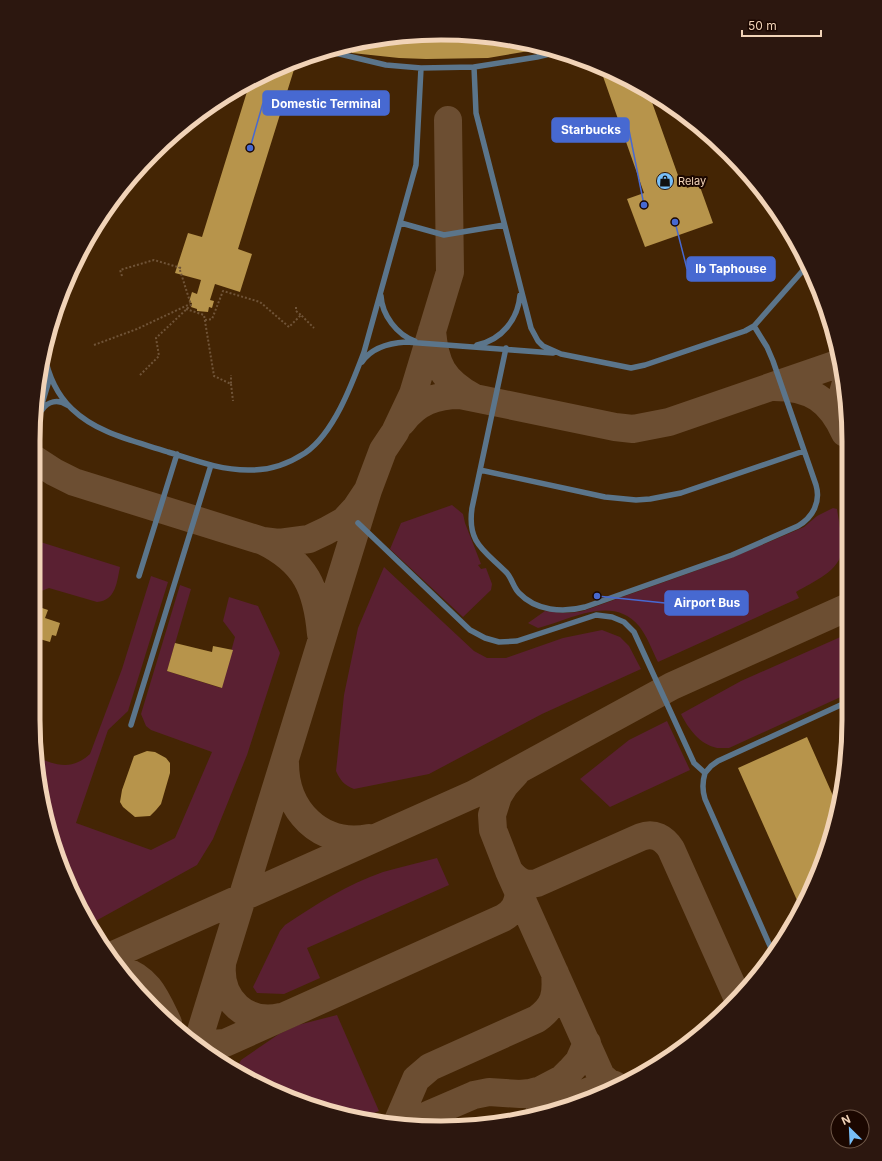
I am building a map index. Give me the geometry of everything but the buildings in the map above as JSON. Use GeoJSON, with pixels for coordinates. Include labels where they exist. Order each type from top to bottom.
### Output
{"type":"FeatureCollection","features":[{"type":"Feature","properties":{"kind":"lane"},"geometry":{"type":"LineString","coordinates":[[338,54],[386,65],[421,68],[474,67],[547,55]]}},
{"type":"Feature","properties":{"kind":"lane"},"geometry":{"type":"LineString","coordinates":[[474,67],[476,113],[531,328],[534,335],[543,346],[560,354]]}},
{"type":"Feature","properties":{"kind":"lane"},"geometry":{"type":"LineString","coordinates":[[41,411],[45,405],[54,402],[61,402],[88,422],[106,431],[230,470],[266,469],[286,463],[305,453],[321,438],[334,420],[357,371],[364,352],[401,224],[416,165],[421,68]]}},
{"type":"Feature","properties":{"kind":"lane"},"geometry":{"type":"LineString","coordinates":[[401,224],[444,235],[504,225]]}},
{"type":"Feature","properties":{"kind":"lane"},"geometry":{"type":"LineString","coordinates":[[357,371],[369,354],[382,347],[397,343],[417,342],[506,348],[560,354],[623,367],[638,367],[745,331],[754,326],[804,271]]}},
{"type":"Feature","properties":{"kind":"lane"},"geometry":{"type":"LineString","coordinates":[[470,346],[479,345],[493,339],[508,326],[518,310],[520,289]]}},
{"type":"Feature","properties":{"kind":"lane"},"geometry":{"type":"LineString","coordinates":[[381,290],[382,304],[391,323],[407,337],[417,342]]}},
{"type":"Feature","properties":{"kind":"lane"},"geometry":{"type":"LineString","coordinates":[[506,348],[471,515],[472,532],[477,543],[508,574],[516,589],[523,597],[546,608],[567,610],[585,607],[732,555],[804,522],[814,510],[818,496],[816,485],[773,361],[767,347],[754,326]]}},
{"type":"Feature","properties":{"kind":"lane"},"geometry":{"type":"LineString","coordinates":[[47,367],[50,376],[58,391],[71,408]]}},
{"type":"Feature","properties":{"kind":"lane"},"geometry":{"type":"LineString","coordinates":[[42,404],[48,384],[47,368]]}},
{"type":"Feature","properties":{"kind":"lane"},"geometry":{"type":"LineString","coordinates":[[480,470],[605,497],[643,499],[681,493],[804,451]]}},
{"type":"Feature","properties":{"kind":"lane"},"geometry":{"type":"LineString","coordinates":[[139,576],[177,454]]}},
{"type":"Feature","properties":{"kind":"lane"},"geometry":{"type":"LineString","coordinates":[[130,724],[211,465]]}},
{"type":"Feature","properties":{"kind":"lane"},"geometry":{"type":"LineString","coordinates":[[358,523],[470,630],[485,638],[499,642],[517,641],[596,616],[612,617],[624,622],[634,632],[694,762],[705,773]]}},
{"type":"Feature","properties":{"kind":"lane"},"geometry":{"type":"LineString","coordinates":[[771,948],[705,799],[703,781],[705,773],[718,761],[842,705]]}},
{"type":"Feature","properties":{"kind":"path"},"geometry":{"type":"LineString","coordinates":[[122,276],[120,270],[154,260],[180,268],[191,305],[156,338],[160,356],[140,375]]}},
{"type":"Feature","properties":{"kind":"path"},"geometry":{"type":"LineString","coordinates":[[205,320],[212,318],[223,291],[260,302],[289,327],[301,315]]}},
{"type":"Feature","properties":{"kind":"path"},"geometry":{"type":"LineString","coordinates":[[94,345],[137,329],[190,304]]}},
{"type":"Feature","properties":{"kind":"path"},"geometry":{"type":"LineString","coordinates":[[296,307],[296,311],[314,328]]}},
{"type":"Feature","properties":{"kind":"path"},"geometry":{"type":"LineString","coordinates":[[186,309],[204,315],[214,376],[231,384]]}},
{"type":"Feature","properties":{"kind":"path"},"geometry":{"type":"LineString","coordinates":[[230,375],[233,401]]}},
{"type":"Feature","properties":{"kind":"shaded area"},"geometry":{"type":"Polygon","coordinates":[[[441,40],[493,43],[570,61],[618,81],[642,94],[685,123],[725,157],[759,197],[774,218],[801,264],[821,312],[839,389],[842,441],[842,720],[839,772],[821,849],[801,897],[788,921],[759,964],[725,1004],[685,1038],[642,1067],[618,1080],[570,1100],[493,1118],[441,1121],[389,1118],[312,1100],[264,1080],[218,1053],[197,1038],[157,1004],[123,964],[108,943],[81,897],[61,849],[48,798],[43,772],[41,746],[40,441],[43,389],[54,337],[61,312],[81,264],[108,218],[123,197],[157,157],[197,123],[218,108],[264,81],[312,61],[337,54],[389,43],[415,41],[441,40]]]}},
{"type":"Feature","properties":{"kind":"shaded area"},"geometry":{"type":"Polygon","coordinates":[[[452,505],[463,514],[481,564],[478,565],[481,569],[486,568],[492,584],[491,590],[463,617],[390,549],[401,523],[452,505]]]}},
{"type":"Feature","properties":{"kind":"shaded area"},"geometry":{"type":"Polygon","coordinates":[[[833,508],[837,509],[842,549],[837,564],[831,570],[796,592],[799,598],[658,662],[639,626],[628,617],[616,612],[604,610],[590,612],[538,628],[528,623],[545,611],[573,613],[583,611],[729,559],[804,527],[817,516],[833,508]]]}},
{"type":"Feature","properties":{"kind":"shaded area"},"geometry":{"type":"Polygon","coordinates":[[[40,542],[120,567],[112,594],[103,601],[97,602],[49,588],[40,592],[40,542]]]}},
{"type":"Feature","properties":{"kind":"shaded area"},"geometry":{"type":"Polygon","coordinates":[[[384,567],[474,651],[487,658],[506,658],[563,638],[602,630],[620,637],[629,646],[641,669],[542,714],[429,774],[354,789],[343,782],[336,771],[344,695],[358,628],[384,567]]]}},
{"type":"Feature","properties":{"kind":"shaded area"},"geometry":{"type":"Polygon","coordinates":[[[151,576],[168,582],[128,711],[108,730],[76,823],[151,850],[175,838],[212,752],[151,730],[146,726],[141,714],[180,585],[191,589],[167,671],[221,688],[235,637],[223,621],[229,597],[258,606],[280,653],[247,755],[213,839],[197,865],[95,921],[81,897],[61,849],[48,798],[42,759],[65,765],[77,762],[90,754],[122,669],[151,576]]]}},
{"type":"Feature","properties":{"kind":"shaded area"},"geometry":{"type":"Polygon","coordinates":[[[842,636],[842,696],[729,748],[717,748],[705,743],[695,735],[681,714],[741,681],[842,636]]]}},
{"type":"Feature","properties":{"kind":"shaded area"},"geometry":{"type":"Polygon","coordinates":[[[667,721],[690,770],[610,807],[580,779],[629,740],[667,721]]]}},
{"type":"Feature","properties":{"kind":"shaded area"},"geometry":{"type":"Polygon","coordinates":[[[437,858],[449,885],[307,948],[320,978],[284,994],[257,993],[253,987],[280,931],[285,925],[320,903],[370,877],[383,872],[437,858]]]}},
{"type":"Feature","properties":{"kind":"shaded area"},"geometry":{"type":"Polygon","coordinates":[[[337,1015],[379,1111],[370,1114],[312,1100],[264,1080],[238,1066],[241,1060],[279,1034],[298,1025],[337,1015]]]}},
{"type":"Feature","properties":{"kind":"taxiway"},"geometry":{"type":"LineString","coordinates":[[263,541],[279,543],[309,539],[344,521],[356,508],[368,490],[383,450],[395,432],[413,394],[450,272],[448,120]]}},
{"type":"Feature","properties":{"kind":"taxiway"},"geometry":{"type":"LineString","coordinates":[[432,331],[435,353],[442,370],[454,384],[473,397]]}},
{"type":"Feature","properties":{"kind":"taxiway"},"geometry":{"type":"LineString","coordinates":[[402,422],[414,409],[428,401],[443,396],[460,395],[615,427],[633,429],[669,422],[834,365]]}},
{"type":"Feature","properties":{"kind":"taxiway"},"geometry":{"type":"LineString","coordinates":[[774,387],[799,390],[818,398],[833,412],[841,426]]}},
{"type":"Feature","properties":{"kind":"taxiway"},"geometry":{"type":"LineString","coordinates":[[40,463],[74,482],[263,541],[278,549],[290,558],[307,578],[316,603],[321,634]]}},
{"type":"Feature","properties":{"kind":"taxiway"},"geometry":{"type":"LineString","coordinates":[[199,1039],[368,490]]}},
{"type":"Feature","properties":{"kind":"taxiway"},"geometry":{"type":"LineString","coordinates":[[116,954],[474,794],[672,686],[842,610]]}},
{"type":"Feature","properties":{"kind":"taxiway"},"geometry":{"type":"LineString","coordinates":[[285,763],[291,796],[299,810],[309,822],[321,831],[335,837],[351,839],[369,838]]}},
{"type":"Feature","properties":{"kind":"taxiway"},"geometry":{"type":"LineString","coordinates":[[516,773],[505,785],[498,796],[492,815],[493,830],[509,871],[601,1076],[610,1083]]}},
{"type":"Feature","properties":{"kind":"taxiway"},"geometry":{"type":"LineString","coordinates":[[509,871],[515,878],[522,882],[533,884],[641,837],[650,835],[662,839],[671,849],[735,992]]}},
{"type":"Feature","properties":{"kind":"taxiway"},"geometry":{"type":"LineString","coordinates":[[203,1043],[210,1044],[225,1043],[503,918],[515,907],[518,900],[519,891]]}},
{"type":"Feature","properties":{"kind":"taxiway"},"geometry":{"type":"LineString","coordinates":[[222,965],[222,978],[225,989],[230,999],[238,1007],[257,1017],[281,1017]]}},
{"type":"Feature","properties":{"kind":"taxiway"},"geometry":{"type":"LineString","coordinates":[[399,1119],[416,1079],[430,1067],[537,1019],[543,1014],[554,999],[556,987],[555,973]]}},
{"type":"Feature","properties":{"kind":"taxiway"},"geometry":{"type":"LineString","coordinates":[[131,974],[145,983],[161,1007]]}},
{"type":"Feature","properties":{"kind":"taxiway"},"geometry":{"type":"LineString","coordinates":[[416,1120],[474,1095],[489,1092],[520,1094],[541,1090],[562,1079],[570,1071],[579,1061],[587,1043]]}},
{"type":"Feature","properties":{"kind":"taxiway"},"geometry":{"type":"LineString","coordinates":[[567,1101],[604,1086]]}},
{"type":"Feature","properties":{"kind":"place","name":"Domestic Terminal"},"geometry":{"type":"Point","coordinates":[250,148]}},
{"type":"Feature","properties":{"kind":"place","name":"Relay"},"geometry":{"type":"Point","coordinates":[665,181]}},
{"type":"Feature","properties":{"kind":"place","name":"Starbucks"},"geometry":{"type":"Point","coordinates":[644,205]}},
{"type":"Feature","properties":{"kind":"place","name":"lb Taphouse"},"geometry":{"type":"Point","coordinates":[675,222]}},
{"type":"Feature","properties":{"kind":"place","name":"Airport Bus"},"geometry":{"type":"Point","coordinates":[597,596]}}]}
